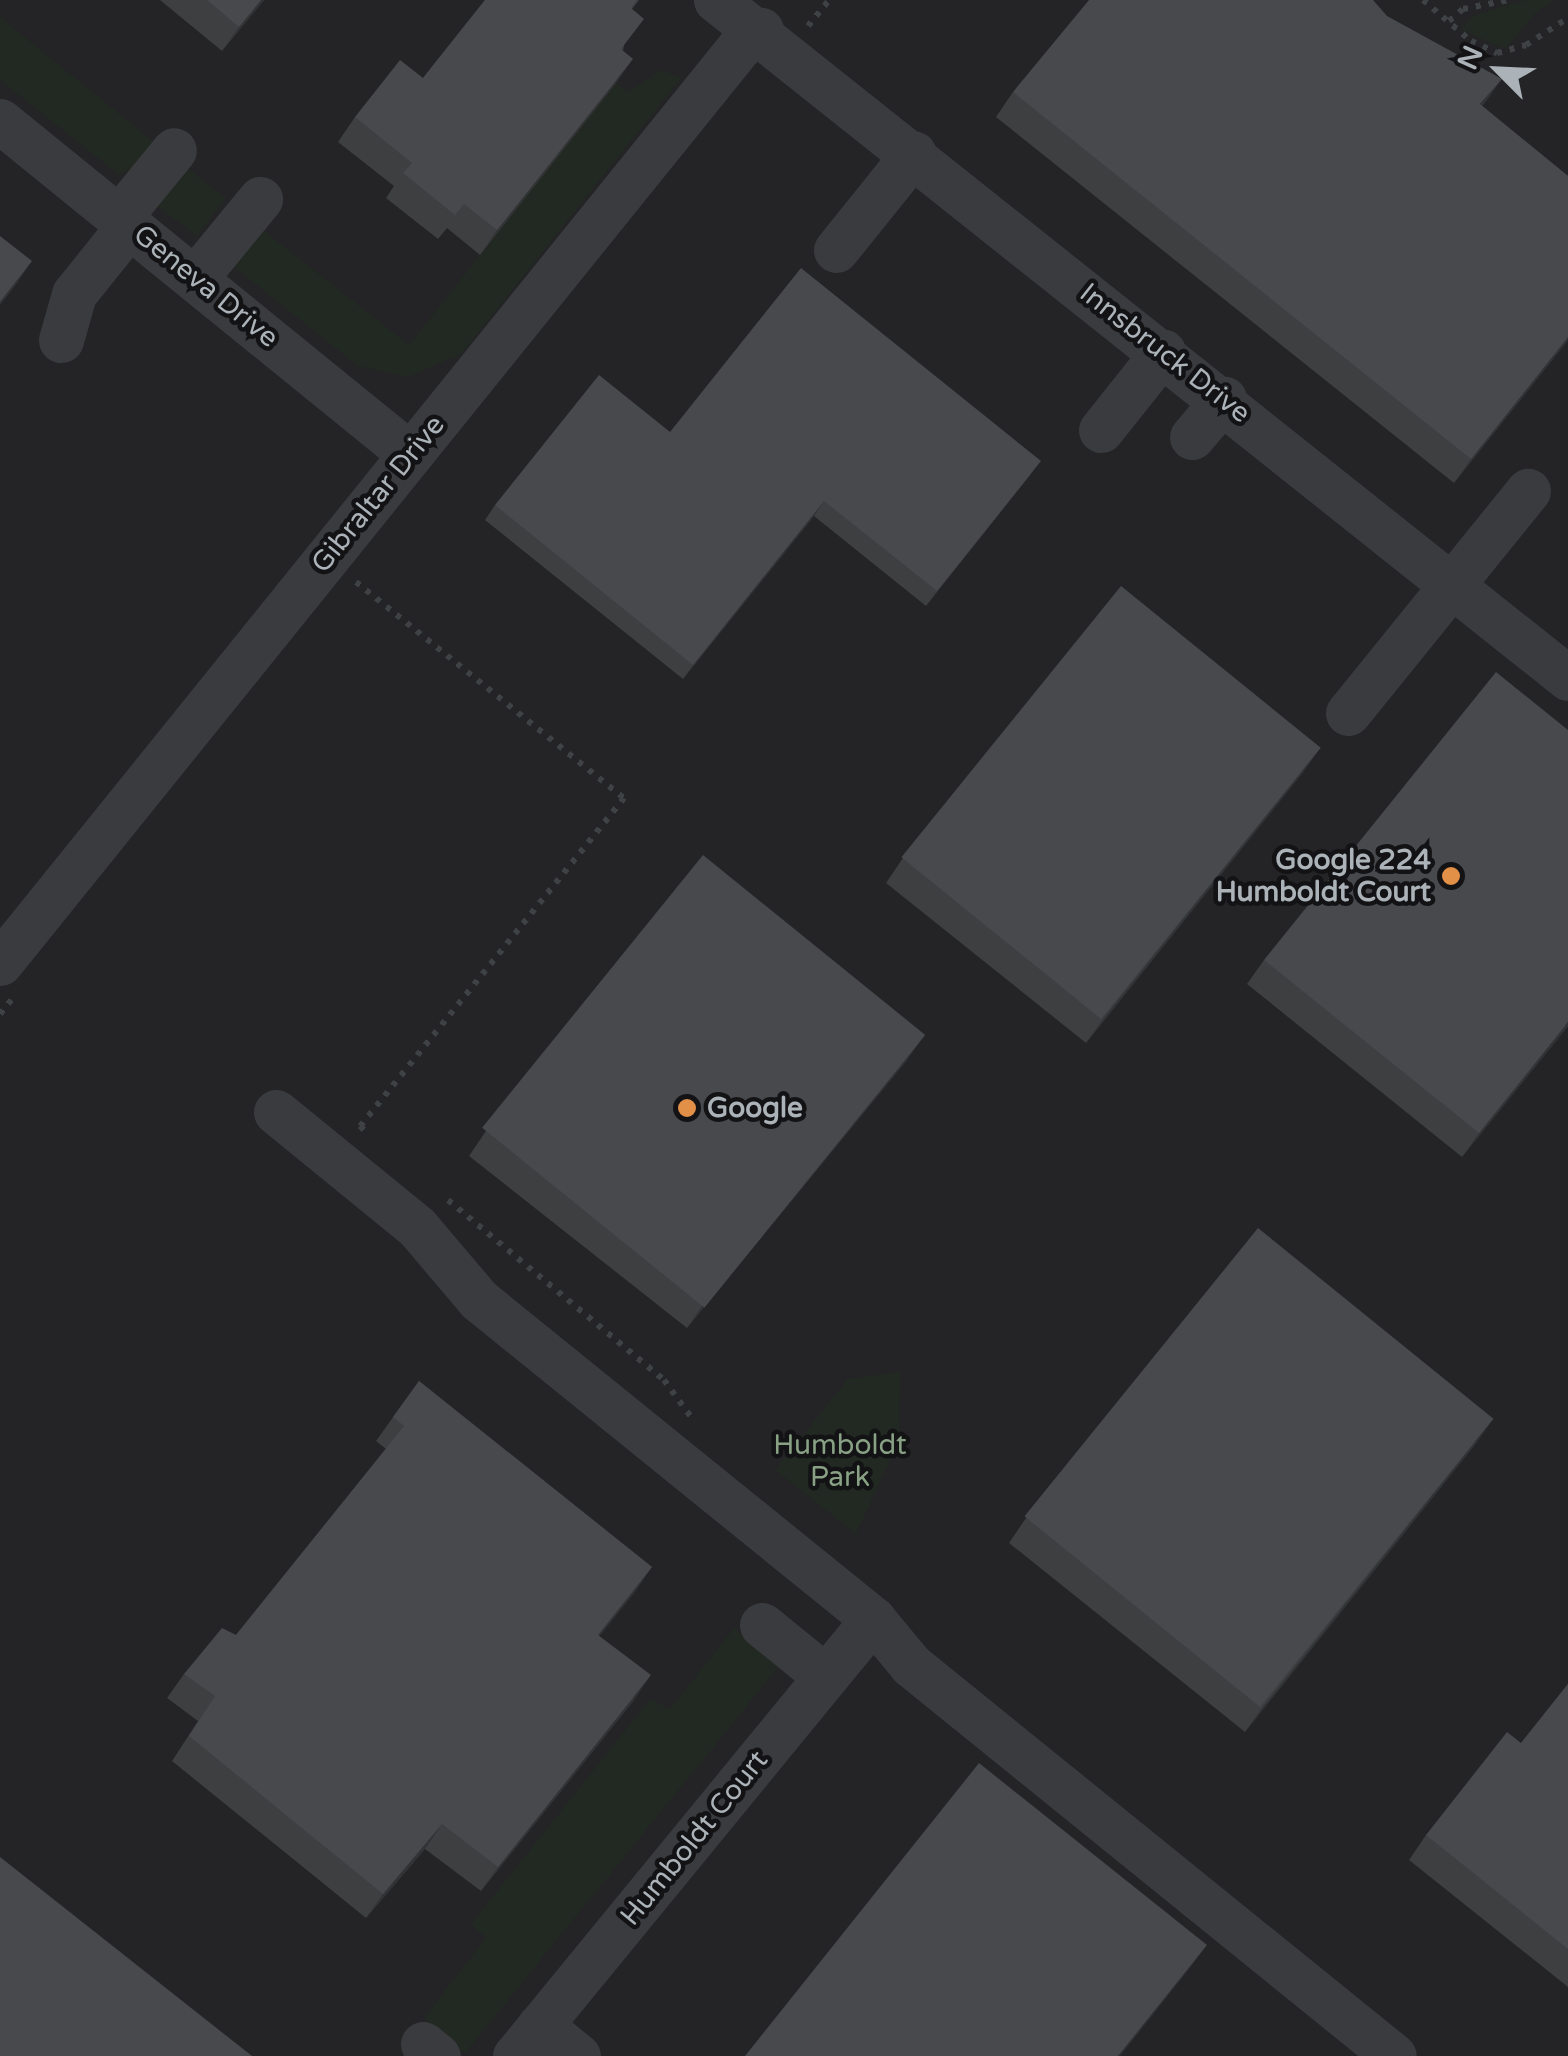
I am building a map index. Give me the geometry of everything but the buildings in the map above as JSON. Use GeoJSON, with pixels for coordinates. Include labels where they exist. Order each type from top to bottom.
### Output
{"type":"FeatureCollection","features":[{"type":"Feature","properties":{"kind":"street","name":"Innsbruck Drive"},"geometry":{"type":"LineString","coordinates":[[716,0],[760,30],[1224,399],[1568,678]]}},
{"type":"Feature","properties":{"kind":"street","name":"Gibraltar Drive"},"geometry":{"type":"LineString","coordinates":[[0,964],[739,47],[760,30]]}},
{"type":"Feature","properties":{"kind":"street","name":"Geneva Drive"},"geometry":{"type":"LineString","coordinates":[[0,121],[410,454]]}},
{"type":"Feature","properties":{"kind":"street"},"geometry":{"type":"LineString","coordinates":[[62,340],[74,294],[174,150]]}},
{"type":"Feature","properties":{"kind":"street"},"geometry":{"type":"LineString","coordinates":[[836,250],[914,153]]}},
{"type":"Feature","properties":{"kind":"street"},"geometry":{"type":"LineString","coordinates":[[196,277],[260,199]]}},
{"type":"Feature","properties":{"kind":"street"},"geometry":{"type":"LineString","coordinates":[[1101,430],[1163,352]]}},
{"type":"Feature","properties":{"kind":"street"},"geometry":{"type":"LineString","coordinates":[[1192,437],[1224,399]]}},
{"type":"Feature","properties":{"kind":"street"},"geometry":{"type":"LineString","coordinates":[[1348,713],[1528,491]]}},
{"type":"Feature","properties":{"kind":"street"},"geometry":{"type":"LineString","coordinates":[[276,1112],[416,1227],[478,1300],[873,1619],[911,1665],[1338,2033],[1394,2056]]}},
{"type":"Feature","properties":{"kind":"street","name":"Humboldt Court"},"geometry":{"type":"LineString","coordinates":[[528,2041],[804,1734],[826,1677],[873,1619]]}},
{"type":"Feature","properties":{"kind":"street"},"geometry":{"type":"LineString","coordinates":[[762,1625],[826,1677]]}},
{"type":"Feature","properties":{"kind":"street"},"geometry":{"type":"LineString","coordinates":[[528,2041],[578,2056]]}},
{"type":"Feature","properties":{"kind":"path"},"geometry":{"type":"LineString","coordinates":[[1423,0],[1497,53],[1526,45],[1568,18]]}},
{"type":"Feature","properties":{"kind":"path"},"geometry":{"type":"LineString","coordinates":[[1449,21],[1463,9],[1508,0]]}},
{"type":"Feature","properties":{"kind":"path"},"geometry":{"type":"LineString","coordinates":[[355,581],[624,798],[360,1126],[374,1138]]}},
{"type":"Feature","properties":{"kind":"path"},"geometry":{"type":"LineString","coordinates":[[444,1197],[664,1380],[701,1431]]}},
{"type":"Feature","properties":{"kind":"shaded area"},"geometry":{"type":"Polygon","coordinates":[[[0,0],[1568,0],[1568,2056],[0,2056],[0,0]]]}},
{"type":"Feature","properties":{"kind":"green space"},"geometry":{"type":"Polygon","coordinates":[[[1525,0],[1556,0],[1536,12],[1505,49],[1461,29],[1473,16],[1525,0]]]}},
{"type":"Feature","properties":{"kind":"green space"},"geometry":{"type":"Polygon","coordinates":[[[0,17],[155,143],[134,168],[119,175],[0,80],[0,17]]]}},
{"type":"Feature","properties":{"kind":"green space"},"geometry":{"type":"Polygon","coordinates":[[[662,70],[681,78],[461,354],[408,377],[358,366],[232,265],[259,227],[409,345],[616,83],[629,92],[662,70]]]}},
{"type":"Feature","properties":{"kind":"green space"},"geometry":{"type":"Polygon","coordinates":[[[185,167],[226,198],[197,236],[156,205],[185,167]]]}},
{"type":"Feature","properties":{"kind":"green space","name":"Humboldt Park"},"geometry":{"type":"Polygon","coordinates":[[[900,1372],[899,1441],[856,1534],[775,1470],[848,1379],[900,1372]]]}},
{"type":"Feature","properties":{"kind":"green space"},"geometry":{"type":"Polygon","coordinates":[[[734,1628],[780,1665],[465,2053],[424,2018],[486,1938],[471,1924],[650,1699],[670,1709],[734,1628]]]}},
{"type":"Feature","properties":{"kind":"place","name":"Google 224 Humboldt Court"},"geometry":{"type":"Point","coordinates":[1451,876]}},
{"type":"Feature","properties":{"kind":"place","name":"Google"},"geometry":{"type":"Point","coordinates":[687,1108]}}]}
